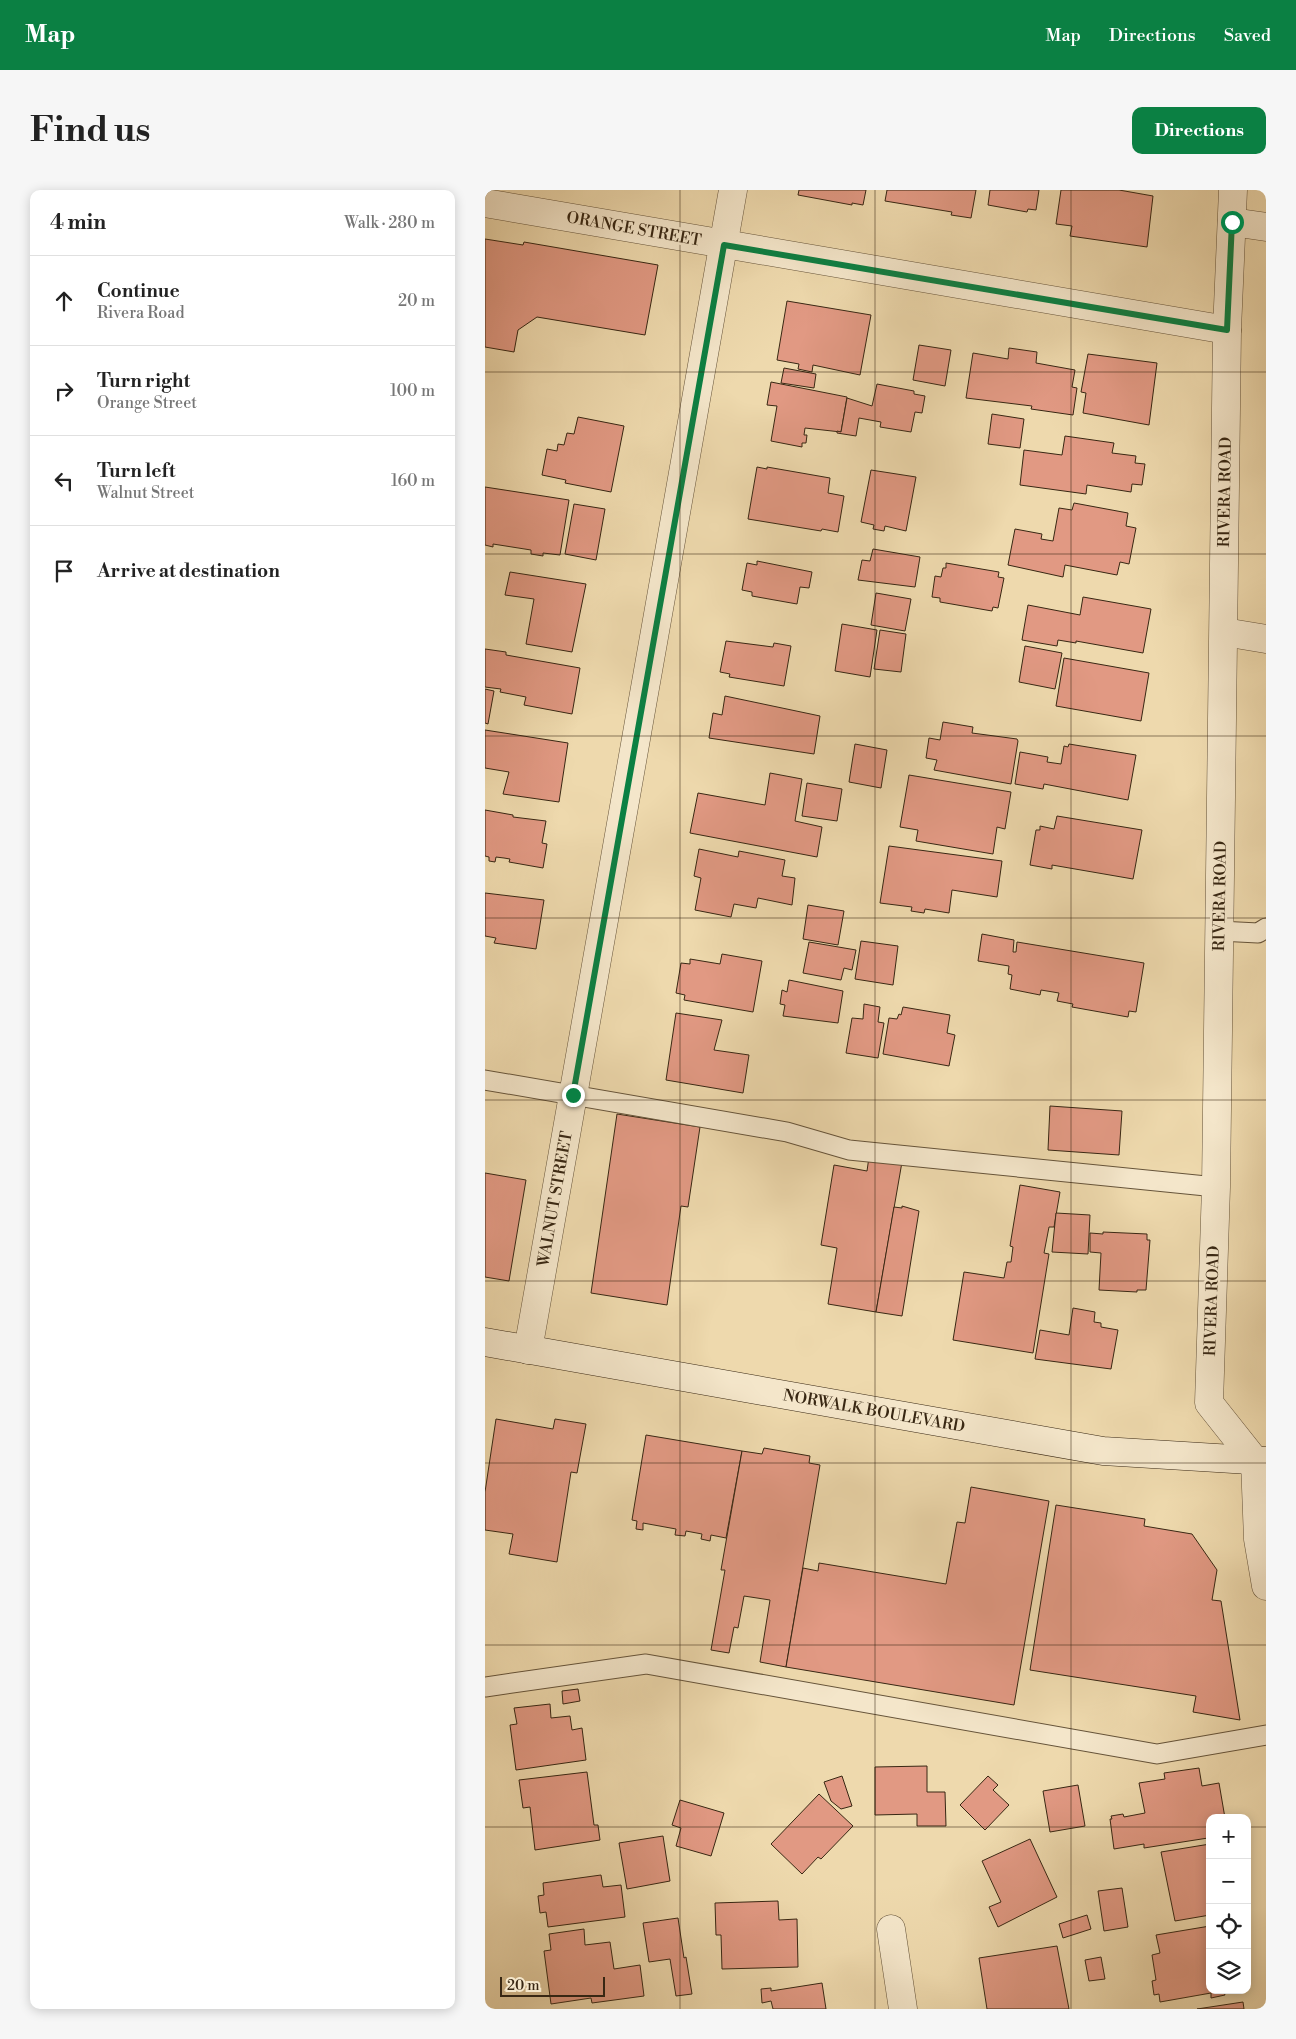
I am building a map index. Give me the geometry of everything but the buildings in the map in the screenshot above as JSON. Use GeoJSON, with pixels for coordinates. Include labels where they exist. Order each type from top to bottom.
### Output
{"type":"FeatureCollection","features":[{"type":"Feature","properties":{"kind":"street","name":"WALNUT STREET"},"geometry":{"type":"LineString","coordinates":[[528,1350],[733,190]]}},
{"type":"Feature","properties":{"kind":"street","name":"RIVERA ROAD"},"geometry":{"type":"LineString","coordinates":[[1233,190],[1227,330],[1216,1187],[1209,1403],[1261,1461]]}},
{"type":"Feature","properties":{"kind":"street","name":"ORANGE STREET"},"geometry":{"type":"LineString","coordinates":[[485,203],[1227,330]]}},
{"type":"Feature","properties":{"kind":"street"},"geometry":{"type":"LineString","coordinates":[[1232,222],[1266,227]]}},
{"type":"Feature","properties":{"kind":"street"},"geometry":{"type":"LineString","coordinates":[[1224,632],[1266,639]]}},
{"type":"Feature","properties":{"kind":"street","name":"NORWALK BOULEVARD"},"geometry":{"type":"LineString","coordinates":[[485,1342],[1103,1451],[1261,1461]]}},
{"type":"Feature","properties":{"kind":"street"},"geometry":{"type":"LineString","coordinates":[[1261,1461],[1258,1539],[1266,1586]]}},
{"type":"Feature","properties":{"kind":"street"},"geometry":{"type":"LineString","coordinates":[[891,1929],[903,2009]]}},
{"type":"Feature","properties":{"kind":"lane"},"geometry":{"type":"LineString","coordinates":[[1219,931],[1263,933]]}},
{"type":"Feature","properties":{"kind":"lane"},"geometry":{"type":"LineString","coordinates":[[485,1080],[787,1132],[849,1150],[1216,1187]]}},
{"type":"Feature","properties":{"kind":"lane"},"geometry":{"type":"LineString","coordinates":[[485,1687],[646,1664],[1157,1754],[1266,1735]]}},
{"type":"Feature","properties":{"kind":"route"},"geometry":{"type":"LineString","coordinates":[[573,1095],[724,245],[1227,330],[1232,222]]}}]}
